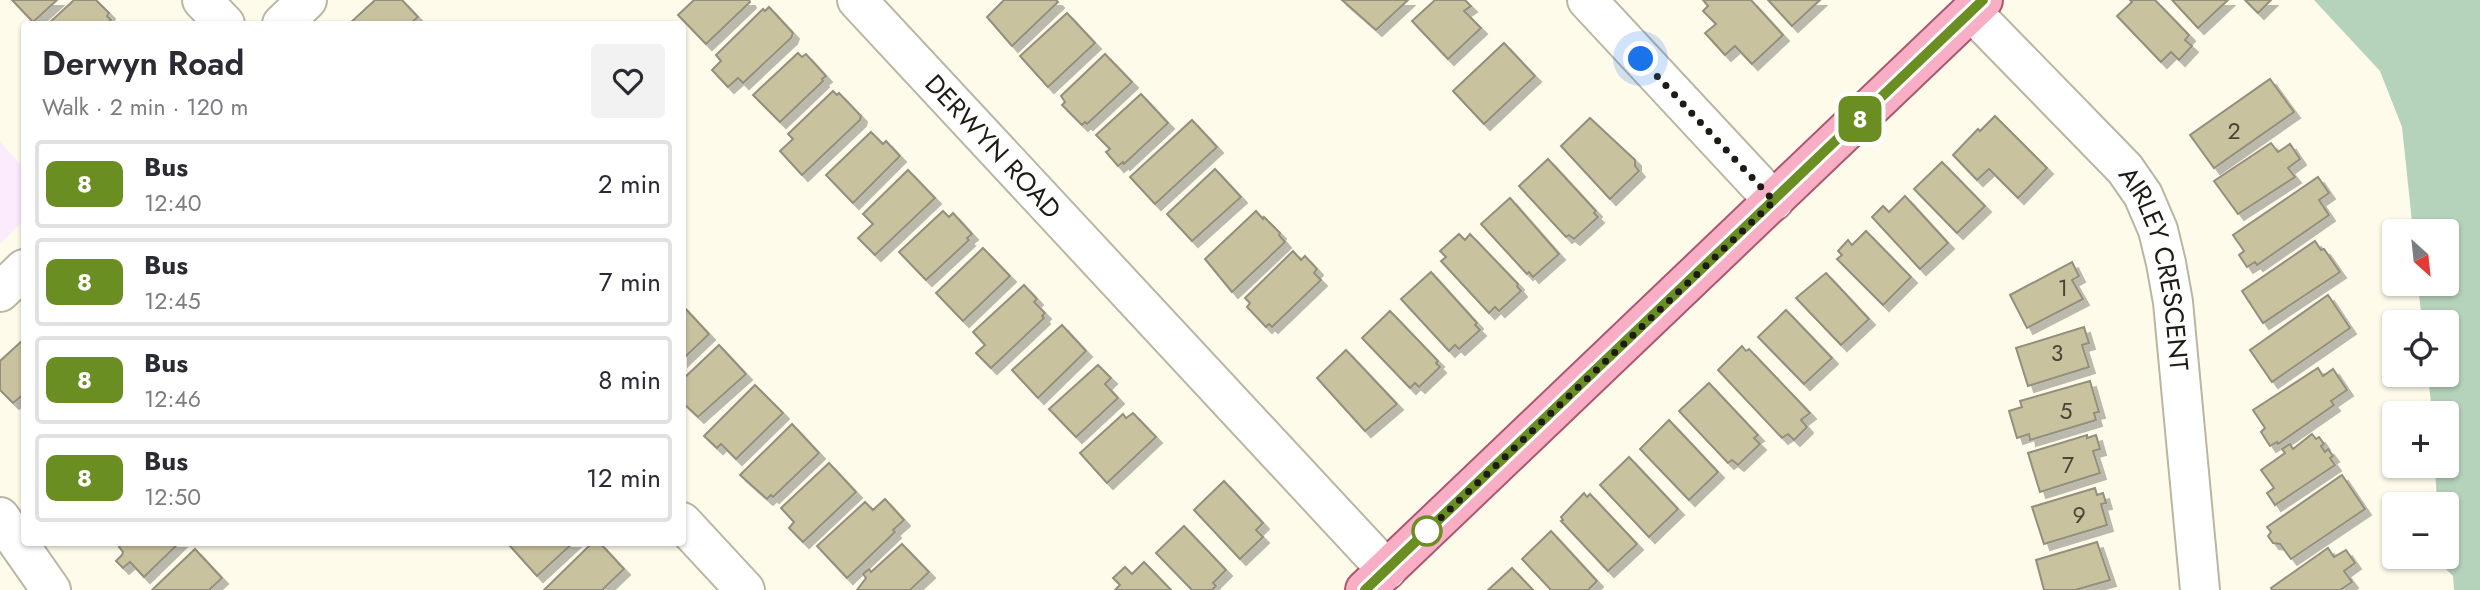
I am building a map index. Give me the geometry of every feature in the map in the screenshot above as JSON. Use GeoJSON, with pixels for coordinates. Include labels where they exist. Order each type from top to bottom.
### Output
{"type":"FeatureCollection","features":[{"type":"Feature","properties":{"kind":"main road"},"geometry":{"type":"LineString","coordinates":[[1376,580],[1977,6]]}},
{"type":"Feature","properties":{"kind":"street"},"geometry":{"type":"LineString","coordinates":[[202,0],[222,21]]}},
{"type":"Feature","properties":{"kind":"street"},"geometry":{"type":"LineString","coordinates":[[285,21],[307,0]]}},
{"type":"Feature","properties":{"kind":"street","name":"DERWYN ROAD"},"geometry":{"type":"LineString","coordinates":[[857,0],[1376,580]]}},
{"type":"Feature","properties":{"kind":"street"},"geometry":{"type":"LineString","coordinates":[[1587,0],[1774,201]]}},
{"type":"Feature","properties":{"kind":"street","name":"AIRLEY CRESCENT"},"geometry":{"type":"LineString","coordinates":[[1977,6],[2125,169],[2143,195],[2158,230],[2173,302],[2200,590]]}},
{"type":"Feature","properties":{"kind":"street"},"geometry":{"type":"LineString","coordinates":[[0,292],[21,272]]}},
{"type":"Feature","properties":{"kind":"street"},"geometry":{"type":"LineString","coordinates":[[0,517],[51,590]]}},
{"type":"Feature","properties":{"kind":"street"},"geometry":{"type":"LineString","coordinates":[[686,528],[727,584]]}},
{"type":"Feature","properties":{"kind":"shaded area"},"geometry":{"type":"Polygon","coordinates":[[[0,142],[21,165],[21,223],[0,244],[0,142]]]}},
{"type":"Feature","properties":{"kind":"green space"},"geometry":{"type":"Polygon","coordinates":[[[2314,0],[2480,0],[2480,590],[2454,590],[2453,576],[2446,569],[2459,569],[2459,492],[2436,492],[2436,478],[2459,478],[2459,401],[2431,401],[2429,387],[2459,387],[2459,310],[2421,310],[2419,296],[2459,296],[2459,219],[2412,219],[2402,127],[2380,71],[2314,0]]]}},
{"type":"Feature","properties":{"kind":"building"},"geometry":{"type":"Polygon","coordinates":[[[12,0],[57,0],[34,21],[12,0]]]}},
{"type":"Feature","properties":{"kind":"building"},"geometry":{"type":"Polygon","coordinates":[[[74,0],[96,0],[109,13],[107,16],[111,20],[110,21],[51,21],[74,0]]]}},
{"type":"Feature","properties":{"kind":"building"},"geometry":{"type":"Polygon","coordinates":[[[375,0],[402,0],[418,17],[413,21],[352,21],[375,0]]]}},
{"type":"Feature","properties":{"kind":"building"},"geometry":{"type":"Polygon","coordinates":[[[694,0],[750,2],[706,44],[678,15],[694,0]]]}},
{"type":"Feature","properties":{"kind":"building"},"geometry":{"type":"Polygon","coordinates":[[[1004,0],[1058,2],[1012,46],[987,17],[1004,0]]]}},
{"type":"Feature","properties":{"kind":"building"},"geometry":{"type":"Polygon","coordinates":[[[1342,0],[1408,0],[1376,30],[1342,0]]]}},
{"type":"Feature","properties":{"kind":"building"},"geometry":{"type":"Polygon","coordinates":[[[1435,0],[1465,0],[1471,6],[1464,11],[1481,28],[1448,59],[1412,21],[1435,0]]]}},
{"type":"Feature","properties":{"kind":"building"},"geometry":{"type":"Polygon","coordinates":[[[1703,0],[1751,0],[1783,35],[1752,64],[1735,46],[1725,55],[1705,33],[1716,24],[1703,11],[1708,6],[1703,0]]]}},
{"type":"Feature","properties":{"kind":"building"},"geometry":{"type":"Polygon","coordinates":[[[1768,0],[1820,0],[1792,26],[1768,0]]]}},
{"type":"Feature","properties":{"kind":"building"},"geometry":{"type":"Polygon","coordinates":[[[2130,0],[2155,0],[2189,35],[2185,40],[2192,46],[2179,60],[2171,52],[2161,62],[2117,16],[2132,2],[2130,0]]]}},
{"type":"Feature","properties":{"kind":"building"},"geometry":{"type":"Polygon","coordinates":[[[2172,0],[2228,0],[2198,28],[2172,0]]]}},
{"type":"Feature","properties":{"kind":"building"},"geometry":{"type":"Polygon","coordinates":[[[2245,0],[2271,0],[2258,13],[2245,0]]]}},
{"type":"Feature","properties":{"kind":"building"},"geometry":{"type":"Polygon","coordinates":[[[769,7],[793,33],[791,38],[743,83],[738,78],[728,87],[712,70],[721,61],[716,55],[763,9],[765,11],[769,7]]]}},
{"type":"Feature","properties":{"kind":"building"},"geometry":{"type":"Polygon","coordinates":[[[1067,13],[1095,43],[1048,87],[1020,56],[1067,13]]]}},
{"type":"Feature","properties":{"kind":"building"},"geometry":{"type":"Polygon","coordinates":[[[1504,43],[1535,76],[1484,124],[1453,91],[1504,43]]]}},
{"type":"Feature","properties":{"kind":"building"},"geometry":{"type":"Polygon","coordinates":[[[798,53],[802,57],[806,54],[826,76],[780,122],[753,95],[798,53]]]}},
{"type":"Feature","properties":{"kind":"building"},"geometry":{"type":"Polygon","coordinates":[[[1105,54],[1132,82],[1087,124],[1085,122],[1082,125],[1062,105],[1065,102],[1061,96],[1105,54]]]}},
{"type":"Feature","properties":{"kind":"building"},"geometry":{"type":"Polygon","coordinates":[[[2270,79],[2294,112],[2214,168],[2190,135],[2270,79]]]}},
{"type":"Feature","properties":{"kind":"building"},"geometry":{"type":"Polygon","coordinates":[[[833,91],[837,95],[839,93],[861,116],[860,120],[802,175],[780,151],[793,139],[788,134],[833,91]]]}},
{"type":"Feature","properties":{"kind":"building"},"geometry":{"type":"Polygon","coordinates":[[[1141,94],[1168,123],[1124,164],[1123,162],[1118,166],[1106,152],[1110,149],[1096,135],[1141,94]]]}},
{"type":"Feature","properties":{"kind":"building"},"geometry":{"type":"Polygon","coordinates":[[[1995,116],[2047,168],[2018,198],[1989,169],[1977,180],[1953,155],[1995,116]]]}},
{"type":"Feature","properties":{"kind":"building"},"geometry":{"type":"Polygon","coordinates":[[[1590,118],[1635,160],[1639,171],[1610,199],[1561,146],[1590,118]]]}},
{"type":"Feature","properties":{"kind":"building"},"geometry":{"type":"Polygon","coordinates":[[[1192,120],[1217,147],[1155,204],[1130,177],[1192,120]]]}},
{"type":"Feature","properties":{"kind":"building"},"geometry":{"type":"Polygon","coordinates":[[[871,132],[883,144],[886,141],[900,156],[853,203],[826,175],[871,132]]]}},
{"type":"Feature","properties":{"kind":"building"},"geometry":{"type":"Polygon","coordinates":[[[2271,143],[2278,152],[2290,144],[2300,159],[2288,168],[2295,177],[2238,214],[2214,181],[2271,143]]]}},
{"type":"Feature","properties":{"kind":"building"},"geometry":{"type":"Polygon","coordinates":[[[1548,159],[1596,211],[1594,213],[1598,217],[1574,239],[1569,235],[1566,237],[1519,186],[1548,159]]]}},
{"type":"Feature","properties":{"kind":"building"},"geometry":{"type":"Polygon","coordinates":[[[1942,162],[1985,206],[1957,233],[1914,189],[1942,162]]]}},
{"type":"Feature","properties":{"kind":"building"},"geometry":{"type":"Polygon","coordinates":[[[1215,169],[1241,197],[1192,241],[1167,214],[1215,169]]]}},
{"type":"Feature","properties":{"kind":"building"},"geometry":{"type":"Polygon","coordinates":[[[908,170],[935,198],[875,255],[858,238],[873,224],[863,214],[908,170]]]}},
{"type":"Feature","properties":{"kind":"building"},"geometry":{"type":"Polygon","coordinates":[[[2318,177],[2329,193],[2319,200],[2329,215],[2257,265],[2255,262],[2247,267],[2239,255],[2244,251],[2233,235],[2318,177]]]}},
{"type":"Feature","properties":{"kind":"building"},"geometry":{"type":"Polygon","coordinates":[[[1905,196],[1948,243],[1920,269],[1872,217],[1883,206],[1889,212],[1905,196]]]}},
{"type":"Feature","properties":{"kind":"building"},"geometry":{"type":"Polygon","coordinates":[[[1510,198],[1559,254],[1533,277],[1529,272],[1527,274],[1481,224],[1510,198]]]}},
{"type":"Feature","properties":{"kind":"building"},"geometry":{"type":"Polygon","coordinates":[[[943,211],[949,217],[953,213],[972,234],[967,238],[969,240],[926,280],[899,252],[943,211]]]}},
{"type":"Feature","properties":{"kind":"building"},"geometry":{"type":"Polygon","coordinates":[[[1256,211],[1280,233],[1285,242],[1232,292],[1205,259],[1256,211]]]}},
{"type":"Feature","properties":{"kind":"building"},"geometry":{"type":"Polygon","coordinates":[[[1866,231],[1911,277],[1883,305],[1837,259],[1842,255],[1838,251],[1848,240],[1852,245],[1866,231]]]}},
{"type":"Feature","properties":{"kind":"building"},"geometry":{"type":"Polygon","coordinates":[[[1459,234],[1465,240],[1470,234],[1518,284],[1521,291],[1499,311],[1495,307],[1489,313],[1441,261],[1446,257],[1440,251],[1459,234]]]}},
{"type":"Feature","properties":{"kind":"building"},"geometry":{"type":"Polygon","coordinates":[[[2315,241],[2340,272],[2263,323],[2242,291],[2315,241]]]}},
{"type":"Feature","properties":{"kind":"building"},"geometry":{"type":"Polygon","coordinates":[[[983,248],[1010,276],[963,321],[936,293],[983,248]]]}},
{"type":"Feature","properties":{"kind":"building"},"geometry":{"type":"Polygon","coordinates":[[[1293,251],[1301,260],[1305,256],[1317,269],[1314,273],[1321,280],[1272,327],[1269,324],[1266,327],[1247,307],[1250,303],[1245,298],[1293,251]]]}},
{"type":"Feature","properties":{"kind":"building"},"geometry":{"type":"Polygon","coordinates":[[[2072,262],[2079,276],[2072,280],[2083,299],[2027,328],[2010,295],[2072,262]]]}},
{"type":"Feature","properties":{"kind":"building"},"geometry":{"type":"Polygon","coordinates":[[[1431,272],[1477,323],[1475,325],[1480,330],[1459,349],[1455,345],[1449,351],[1401,299],[1431,272]]]}},
{"type":"Feature","properties":{"kind":"building"},"geometry":{"type":"Polygon","coordinates":[[[1826,273],[1869,319],[1841,345],[1796,298],[1826,273]]]}},
{"type":"Feature","properties":{"kind":"building"},"geometry":{"type":"Polygon","coordinates":[[[1024,285],[1037,299],[1034,302],[1045,313],[1042,316],[1044,318],[991,368],[976,353],[985,345],[973,332],[1024,285]]]}},
{"type":"Feature","properties":{"kind":"building"},"geometry":{"type":"Polygon","coordinates":[[[2328,295],[2350,328],[2272,382],[2250,350],[2328,295]]]}},
{"type":"Feature","properties":{"kind":"building"},"geometry":{"type":"Polygon","coordinates":[[[686,309],[709,334],[686,356],[686,309]]]}},
{"type":"Feature","properties":{"kind":"building"},"geometry":{"type":"Polygon","coordinates":[[[1786,310],[1832,358],[1804,384],[1758,337],[1786,310]]]}},
{"type":"Feature","properties":{"kind":"building"},"geometry":{"type":"Polygon","coordinates":[[[1390,311],[1438,361],[1436,363],[1440,367],[1419,387],[1415,383],[1410,388],[1362,338],[1390,311]]]}},
{"type":"Feature","properties":{"kind":"building"},"geometry":{"type":"Polygon","coordinates":[[[1062,325],[1086,351],[1038,398],[1012,370],[1062,325]]]}},
{"type":"Feature","properties":{"kind":"building"},"geometry":{"type":"Polygon","coordinates":[[[2084,327],[2089,343],[2082,345],[2089,367],[2028,386],[2016,348],[2084,327]]]}},
{"type":"Feature","properties":{"kind":"building"},"geometry":{"type":"Polygon","coordinates":[[[21,342],[21,396],[13,403],[0,390],[0,361],[21,342]]]}},
{"type":"Feature","properties":{"kind":"building"},"geometry":{"type":"Polygon","coordinates":[[[719,345],[746,374],[698,417],[686,406],[686,376],[719,345]]]}},
{"type":"Feature","properties":{"kind":"building"},"geometry":{"type":"Polygon","coordinates":[[[1742,346],[1746,351],[1749,349],[1810,413],[1801,420],[1807,427],[1794,440],[1788,434],[1782,438],[1718,370],[1742,346]]]}},
{"type":"Feature","properties":{"kind":"building"},"geometry":{"type":"Polygon","coordinates":[[[1346,350],[1397,404],[1365,431],[1317,378],[1346,350]]]}},
{"type":"Feature","properties":{"kind":"building"},"geometry":{"type":"Polygon","coordinates":[[[1098,365],[1111,378],[1105,384],[1118,398],[1076,437],[1049,409],[1098,365]]]}},
{"type":"Feature","properties":{"kind":"building"},"geometry":{"type":"Polygon","coordinates":[[[2318,368],[2323,376],[2333,369],[2347,390],[2331,401],[2334,405],[2278,444],[2277,442],[2270,446],[2261,432],[2265,428],[2253,410],[2318,368]]]}},
{"type":"Feature","properties":{"kind":"building"},"geometry":{"type":"Polygon","coordinates":[[[2090,381],[2099,412],[2094,413],[2096,420],[2030,440],[2029,434],[2017,438],[2009,411],[2022,407],[2020,401],[2090,381]]]}},
{"type":"Feature","properties":{"kind":"building"},"geometry":{"type":"Polygon","coordinates":[[[1709,383],[1758,435],[1754,438],[1760,444],[1738,465],[1732,460],[1728,463],[1679,411],[1709,383]]]}},
{"type":"Feature","properties":{"kind":"building"},"geometry":{"type":"Polygon","coordinates":[[[755,385],[783,413],[736,459],[721,444],[717,448],[704,436],[755,385]]]}},
{"type":"Feature","properties":{"kind":"building"},"geometry":{"type":"Polygon","coordinates":[[[1133,413],[1156,437],[1107,483],[1080,453],[1123,414],[1126,418],[1133,413]]]}},
{"type":"Feature","properties":{"kind":"building"},"geometry":{"type":"Polygon","coordinates":[[[1669,420],[1718,472],[1689,500],[1640,449],[1669,420]]]}},
{"type":"Feature","properties":{"kind":"building"},"geometry":{"type":"Polygon","coordinates":[[[792,424],[819,453],[773,497],[771,495],[767,499],[740,475],[792,424]]]}},
{"type":"Feature","properties":{"kind":"building"},"geometry":{"type":"Polygon","coordinates":[[[2312,434],[2316,439],[2319,437],[2325,452],[2328,449],[2335,465],[2275,505],[2267,493],[2274,488],[2261,470],[2285,453],[2282,449],[2290,444],[2293,449],[2312,434]]]}},
{"type":"Feature","properties":{"kind":"building"},"geometry":{"type":"Polygon","coordinates":[[[2087,435],[2087,438],[2096,435],[2100,449],[2093,451],[2100,473],[2040,492],[2028,453],[2087,435]]]}},
{"type":"Feature","properties":{"kind":"building"},"geometry":{"type":"Polygon","coordinates":[[[1629,457],[1678,509],[1649,537],[1600,485],[1629,457]]]}},
{"type":"Feature","properties":{"kind":"building"},"geometry":{"type":"Polygon","coordinates":[[[829,463],[856,492],[803,542],[789,528],[794,522],[781,508],[829,463]]]}},
{"type":"Feature","properties":{"kind":"building"},"geometry":{"type":"Polygon","coordinates":[[[2342,475],[2365,509],[2291,559],[2280,544],[2273,543],[2268,536],[2271,532],[2267,527],[2342,475]]]}},
{"type":"Feature","properties":{"kind":"building"},"geometry":{"type":"Polygon","coordinates":[[[1224,481],[1263,523],[1256,530],[1263,537],[1240,559],[1194,510],[1224,481]]]}},
{"type":"Feature","properties":{"kind":"building"},"geometry":{"type":"Polygon","coordinates":[[[2095,488],[2097,495],[2103,493],[2106,503],[2101,504],[2107,525],[2044,544],[2032,507],[2095,488]]]}},
{"type":"Feature","properties":{"kind":"building"},"geometry":{"type":"Polygon","coordinates":[[[1584,493],[1587,497],[1590,494],[1637,544],[1608,571],[1561,521],[1561,517],[1584,493]]]}},
{"type":"Feature","properties":{"kind":"building"},"geometry":{"type":"Polygon","coordinates":[[[885,499],[904,520],[847,578],[817,546],[865,502],[873,510],[885,499]]]}},
{"type":"Feature","properties":{"kind":"building"},"geometry":{"type":"Polygon","coordinates":[[[1184,526],[1226,570],[1213,583],[1216,586],[1212,590],[1192,590],[1156,553],[1184,526]]]}},
{"type":"Feature","properties":{"kind":"building"},"geometry":{"type":"Polygon","coordinates":[[[1551,531],[1597,581],[1588,590],[1551,590],[1522,559],[1551,531]]]}},
{"type":"Feature","properties":{"kind":"building"},"geometry":{"type":"Polygon","coordinates":[[[2097,542],[2110,580],[2075,590],[2044,590],[2036,560],[2097,542]]]}},
{"type":"Feature","properties":{"kind":"building"},"geometry":{"type":"Polygon","coordinates":[[[902,544],[929,572],[910,590],[857,590],[866,578],[863,574],[869,569],[871,572],[902,544]]]}},
{"type":"Feature","properties":{"kind":"building"},"geometry":{"type":"Polygon","coordinates":[[[176,546],[144,577],[130,562],[123,568],[116,561],[123,552],[119,547],[176,546]]]}},
{"type":"Feature","properties":{"kind":"building"},"geometry":{"type":"Polygon","coordinates":[[[510,546],[570,546],[537,576],[510,546]]]}},
{"type":"Feature","properties":{"kind":"building"},"geometry":{"type":"Polygon","coordinates":[[[589,546],[603,546],[624,569],[602,590],[544,590],[589,546]]]}},
{"type":"Feature","properties":{"kind":"building"},"geometry":{"type":"Polygon","coordinates":[[[2328,548],[2334,557],[2346,550],[2355,563],[2344,571],[2352,582],[2340,590],[2272,590],[2271,588],[2328,548]]]}},
{"type":"Feature","properties":{"kind":"building"},"geometry":{"type":"Polygon","coordinates":[[[195,549],[222,578],[209,590],[152,590],[195,549]]]}},
{"type":"Feature","properties":{"kind":"building"},"geometry":{"type":"Polygon","coordinates":[[[1144,562],[1171,590],[1115,590],[1120,585],[1113,578],[1125,567],[1132,574],[1144,562]]]}},
{"type":"Feature","properties":{"kind":"building"},"geometry":{"type":"Polygon","coordinates":[[[1512,568],[1533,590],[1488,590],[1512,568]]]}},
{"type":"Feature","properties":{"kind":"bus line","name":"8"},"geometry":{"type":"LineString","coordinates":[[1365,590],[1983,0]]}},
{"type":"Feature","properties":{"kind":"route"},"geometry":{"type":"LineString","coordinates":[[1427,531],[1425,533],[1774,201],[1641,59]]}}]}
